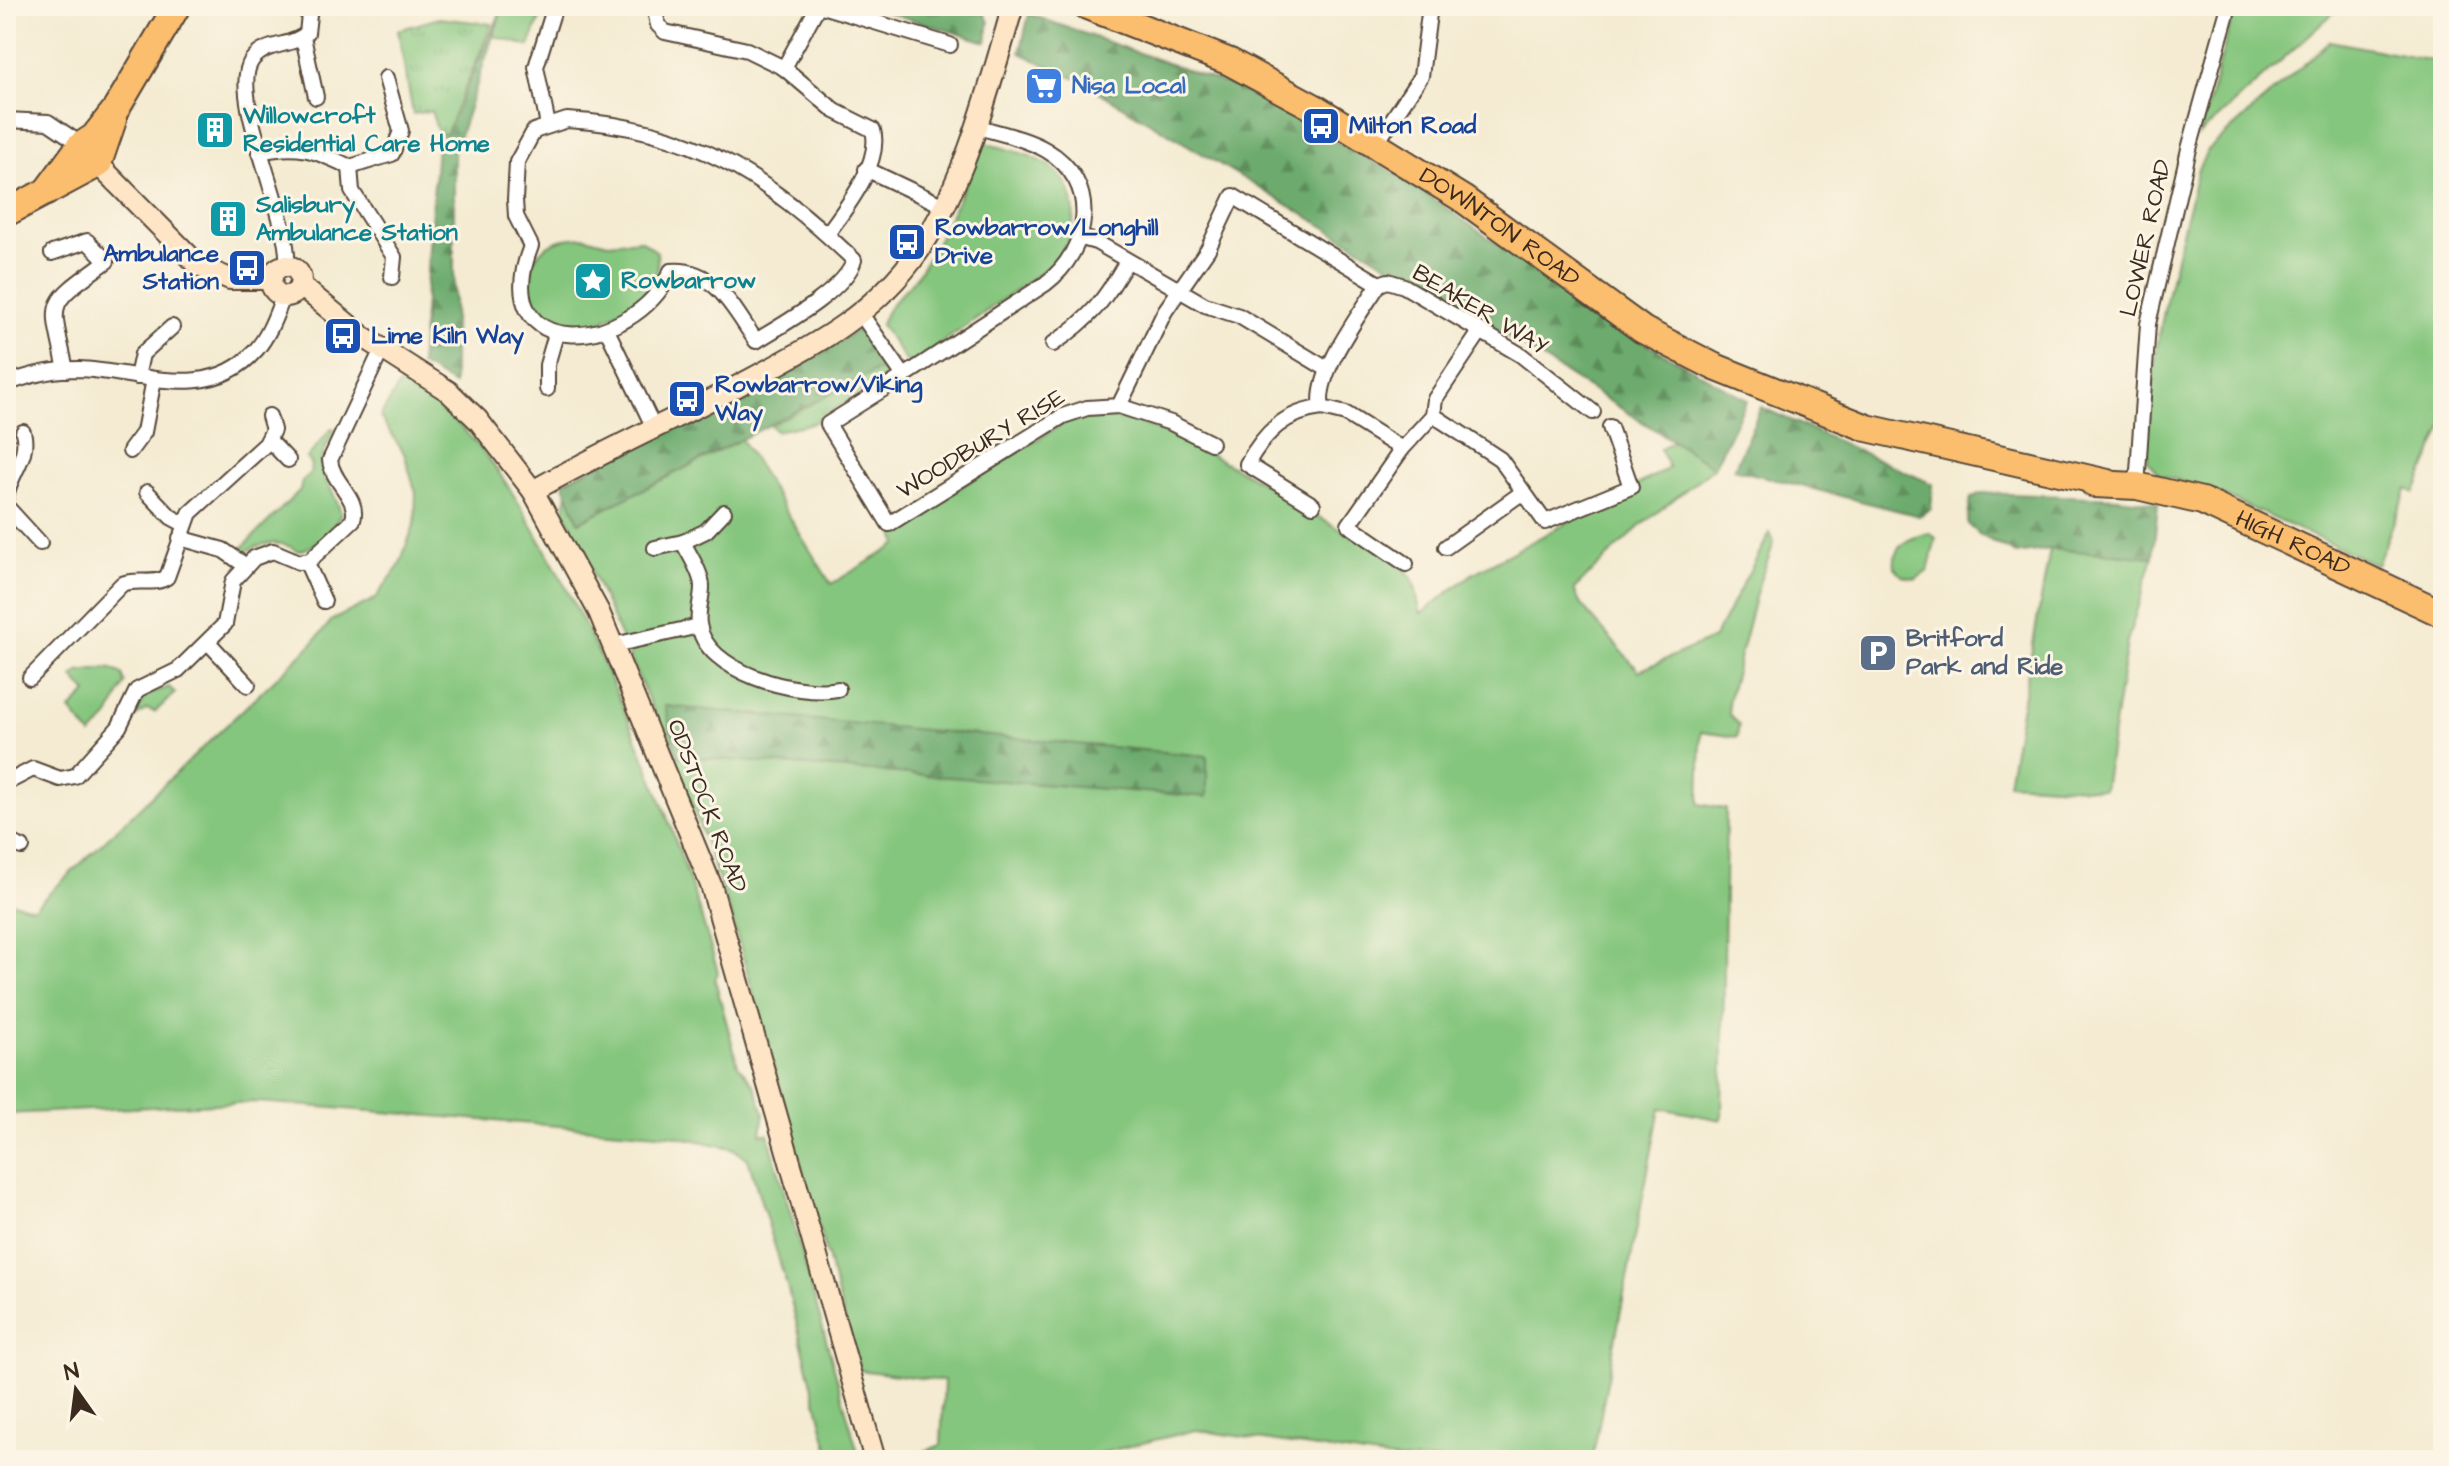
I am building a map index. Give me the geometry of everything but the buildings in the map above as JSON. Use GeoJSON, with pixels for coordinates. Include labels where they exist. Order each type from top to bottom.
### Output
{"type":"FeatureCollection","features":[{"type":"Feature","properties":{"kind":"highway"},"geometry":{"type":"LineString","coordinates":[[6,213],[46,192],[90,155],[177,6]]}},
{"type":"Feature","properties":{"kind":"highway","name":"DOWNTON ROAD"},"geometry":{"type":"LineString","coordinates":[[1087,6],[1230,62],[1376,144],[1463,199],[1643,330],[1738,377],[1867,428],[2108,483],[2137,486]]}},
{"type":"Feature","properties":{"kind":"highway","name":"HIGH ROAD"},"geometry":{"type":"LineString","coordinates":[[2137,486],[2170,492],[2224,510],[2443,614]]}},
{"type":"Feature","properties":{"kind":"street"},"geometry":{"type":"LineString","coordinates":[[6,384],[66,370],[194,382],[242,363],[261,344],[286,281],[286,236],[259,152],[246,80],[248,68],[261,52],[303,37],[310,27],[310,6]]}},
{"type":"Feature","properties":{"kind":"street"},"geometry":{"type":"LineString","coordinates":[[548,125],[536,67],[555,6]]}},
{"type":"Feature","properties":{"kind":"street"},"geometry":{"type":"LineString","coordinates":[[654,6],[658,25],[665,32],[747,50],[784,68],[835,111],[873,130],[877,144],[866,169],[827,234]]}},
{"type":"Feature","properties":{"kind":"street"},"geometry":{"type":"LineString","coordinates":[[784,68],[820,6],[950,45]]}},
{"type":"Feature","properties":{"kind":"street"},"geometry":{"type":"LineString","coordinates":[[533,491],[817,344],[861,314],[907,267],[944,206],[975,126],[1013,6]]}},
{"type":"Feature","properties":{"kind":"street"},"geometry":{"type":"LineString","coordinates":[[1376,144],[1421,76],[1430,6]]}},
{"type":"Feature","properties":{"kind":"street","name":"LOWER ROAD"},"geometry":{"type":"LineString","coordinates":[[2137,486],[2148,324],[2202,97],[2229,6]]}},
{"type":"Feature","properties":{"kind":"street"},"geometry":{"type":"LineString","coordinates":[[303,37],[316,97]]}},
{"type":"Feature","properties":{"kind":"street"},"geometry":{"type":"LineString","coordinates":[[259,152],[288,145],[306,147],[350,167],[392,154],[401,131],[386,78]]}},
{"type":"Feature","properties":{"kind":"street"},"geometry":{"type":"LineString","coordinates":[[6,120],[48,122],[90,155],[199,266],[230,279],[286,281]]}},
{"type":"Feature","properties":{"kind":"street"},"geometry":{"type":"LineString","coordinates":[[584,121],[651,131],[725,158],[768,186],[827,234],[854,260],[851,272],[816,301],[756,341],[719,288],[701,275],[684,270],[671,271],[662,291],[650,304],[607,330],[575,337],[556,334],[536,321],[525,304],[522,281],[531,246],[516,216],[517,162],[534,131],[548,125],[584,121]]}},
{"type":"Feature","properties":{"kind":"street"},"geometry":{"type":"LineString","coordinates":[[861,314],[904,376],[1061,271],[1082,238],[1081,201],[1061,163],[1044,148],[975,126]]}},
{"type":"Feature","properties":{"kind":"street"},"geometry":{"type":"LineString","coordinates":[[350,167],[352,191],[394,257],[392,277]]}},
{"type":"Feature","properties":{"kind":"street"},"geometry":{"type":"LineString","coordinates":[[866,169],[944,206]]}},
{"type":"Feature","properties":{"kind":"street","name":"BEAKER WAY"},"geometry":{"type":"LineString","coordinates":[[1179,290],[1208,249],[1233,196],[1379,284],[1388,281],[1404,286],[1521,355],[1593,412]]}},
{"type":"Feature","properties":{"kind":"street"},"geometry":{"type":"LineString","coordinates":[[1082,238],[1179,290],[1239,316],[1327,369]]}},
{"type":"Feature","properties":{"kind":"street"},"geometry":{"type":"LineString","coordinates":[[52,253],[87,241],[107,261],[64,295],[55,308],[54,325],[66,370]]}},
{"type":"Feature","properties":{"kind":"street"},"geometry":{"type":"LineString","coordinates":[[1053,344],[1084,323],[1105,301],[1127,261]]}},
{"type":"Feature","properties":{"kind":"street","name":"ODSTOCK ROAD"},"geometry":{"type":"LineString","coordinates":[[286,281],[382,349],[433,380],[465,406],[508,454],[533,491],[614,645],[711,885],[875,1460]]}},
{"type":"Feature","properties":{"kind":"street"},"geometry":{"type":"LineString","coordinates":[[1322,408],[1320,396],[1327,369],[1379,284]]}},
{"type":"Feature","properties":{"kind":"street"},"geometry":{"type":"LineString","coordinates":[[1119,406],[1179,290]]}},
{"type":"Feature","properties":{"kind":"street"},"geometry":{"type":"LineString","coordinates":[[137,377],[142,354],[172,327]]}},
{"type":"Feature","properties":{"kind":"street"},"geometry":{"type":"LineString","coordinates":[[607,330],[655,430]]}},
{"type":"Feature","properties":{"kind":"street"},"geometry":{"type":"LineString","coordinates":[[1349,525],[1402,449],[1433,415],[1435,399],[1480,332]]}},
{"type":"Feature","properties":{"kind":"street"},"geometry":{"type":"LineString","coordinates":[[547,389],[547,365],[556,334]]}},
{"type":"Feature","properties":{"kind":"street"},"geometry":{"type":"LineString","coordinates":[[6,783],[33,769],[60,779],[75,776],[119,727],[137,690],[178,670],[227,621],[230,587],[246,566],[258,555],[273,551],[299,562],[314,558],[354,517],[354,506],[333,475],[330,460],[382,349]]}},
{"type":"Feature","properties":{"kind":"street","name":"WOODBURY RISE"},"geometry":{"type":"LineString","coordinates":[[904,376],[828,424],[889,524],[1063,416],[1087,408],[1119,406],[1171,423],[1211,443]]}},
{"type":"Feature","properties":{"kind":"street"},"geometry":{"type":"LineString","coordinates":[[130,451],[144,432],[154,379]]}},
{"type":"Feature","properties":{"kind":"street"},"geometry":{"type":"LineString","coordinates":[[1313,505],[1246,461],[1278,423],[1299,412],[1322,408],[1346,414],[1402,449]]}},
{"type":"Feature","properties":{"kind":"street"},"geometry":{"type":"LineString","coordinates":[[1433,415],[1500,459],[1545,522],[1631,487],[1610,427]]}},
{"type":"Feature","properties":{"kind":"street"},"geometry":{"type":"LineString","coordinates":[[30,678],[122,584],[133,580],[158,582],[167,577],[182,531],[213,489],[269,440],[273,425],[269,416]]}},
{"type":"Feature","properties":{"kind":"street"},"geometry":{"type":"LineString","coordinates":[[6,497],[11,478],[26,451],[23,432]]}},
{"type":"Feature","properties":{"kind":"street"},"geometry":{"type":"LineString","coordinates":[[269,440],[288,460]]}},
{"type":"Feature","properties":{"kind":"street"},"geometry":{"type":"LineString","coordinates":[[147,492],[182,531],[223,550],[246,566]]}},
{"type":"Feature","properties":{"kind":"street"},"geometry":{"type":"LineString","coordinates":[[1446,547],[1523,492]]}},
{"type":"Feature","properties":{"kind":"street"},"geometry":{"type":"LineString","coordinates":[[6,506],[40,543]]}},
{"type":"Feature","properties":{"kind":"street"},"geometry":{"type":"LineString","coordinates":[[655,548],[683,542],[706,531],[724,512]]}},
{"type":"Feature","properties":{"kind":"street"},"geometry":{"type":"LineString","coordinates":[[1333,518],[1349,525],[1406,564]]}},
{"type":"Feature","properties":{"kind":"street"},"geometry":{"type":"LineString","coordinates":[[683,542],[703,583],[699,626],[722,664],[771,682],[832,687]]}},
{"type":"Feature","properties":{"kind":"street"},"geometry":{"type":"LineString","coordinates":[[306,561],[324,601]]}},
{"type":"Feature","properties":{"kind":"street"},"geometry":{"type":"LineString","coordinates":[[614,645],[699,626]]}},
{"type":"Feature","properties":{"kind":"street"},"geometry":{"type":"LineString","coordinates":[[208,642],[248,685]]}},
{"type":"Feature","properties":{"kind":"street"},"geometry":{"type":"LineString","coordinates":[[6,841],[22,847]]}},
{"type":"Feature","properties":{"kind":"green space"},"geometry":{"type":"Polygon","coordinates":[[[503,6],[545,6],[529,46],[493,36],[503,6]]]}},
{"type":"Feature","properties":{"kind":"green space"},"geometry":{"type":"Polygon","coordinates":[[[867,6],[980,6],[989,22],[986,42],[867,6]]]}},
{"type":"Feature","properties":{"kind":"green space"},"geometry":{"type":"Polygon","coordinates":[[[2236,6],[2341,6],[2199,135],[2236,6]]]}},
{"type":"Feature","properties":{"kind":"green space"},"geometry":{"type":"Polygon","coordinates":[[[501,12],[454,153],[454,385],[420,365],[438,132],[445,134],[501,12]]]}},
{"type":"Feature","properties":{"kind":"green space"},"geometry":{"type":"Polygon","coordinates":[[[1029,14],[1237,88],[1402,177],[1610,323],[1747,400],[1714,467],[1489,325],[1077,79],[1020,53],[1029,14]]]}},
{"type":"Feature","properties":{"kind":"green space"},"geometry":{"type":"Polygon","coordinates":[[[439,18],[492,24],[446,134],[438,132],[431,111],[413,114],[398,30],[439,18]]]}},
{"type":"Feature","properties":{"kind":"green space"},"geometry":{"type":"Polygon","coordinates":[[[2330,41],[2443,63],[2443,426],[2415,493],[2407,489],[2377,565],[2211,490],[2160,475],[2148,462],[2152,388],[2163,314],[2198,169],[2208,150],[2330,41]]]}},
{"type":"Feature","properties":{"kind":"green space"},"geometry":{"type":"Polygon","coordinates":[[[982,142],[1034,158],[1059,175],[1071,197],[1071,235],[1061,258],[912,364],[905,360],[881,325],[888,309],[915,278],[938,239],[982,142]]]}},
{"type":"Feature","properties":{"kind":"green space","name":"Rowbarrow"},"geometry":{"type":"Polygon","coordinates":[[[585,237],[608,243],[641,240],[657,252],[656,280],[648,293],[608,318],[595,324],[571,328],[554,323],[541,312],[532,298],[529,283],[531,267],[540,253],[555,242],[585,237]]]}},
{"type":"Feature","properties":{"kind":"green space"},"geometry":{"type":"Polygon","coordinates":[[[860,328],[883,367],[579,522],[563,482],[823,353],[860,328]]]}},
{"type":"Feature","properties":{"kind":"green space"},"geometry":{"type":"Polygon","coordinates":[[[883,367],[884,378],[813,423],[776,431],[770,425],[883,367]]]}},
{"type":"Feature","properties":{"kind":"green space"},"geometry":{"type":"Polygon","coordinates":[[[405,375],[467,433],[509,488],[582,619],[648,767],[686,869],[718,972],[715,980],[738,1065],[755,1086],[764,1113],[761,1134],[768,1134],[860,1460],[831,1460],[788,1289],[748,1159],[732,1148],[671,1135],[258,1102],[6,1114],[6,901],[34,908],[311,645],[332,620],[375,599],[399,566],[415,522],[416,493],[404,453],[380,417],[405,375]]]}},
{"type":"Feature","properties":{"kind":"green space"},"geometry":{"type":"Polygon","coordinates":[[[1761,407],[1933,484],[1931,509],[1919,516],[1734,469],[1761,407]]]}},
{"type":"Feature","properties":{"kind":"green space"},"geometry":{"type":"Polygon","coordinates":[[[1110,411],[1219,459],[1390,556],[1412,578],[1421,614],[1472,574],[1669,468],[1660,449],[1673,441],[1714,467],[1639,527],[1574,589],[1581,605],[1639,671],[1714,638],[1770,533],[1774,543],[1758,586],[1728,702],[1729,714],[1739,725],[1737,737],[1701,732],[1699,804],[1726,809],[1722,1120],[1660,1108],[1592,1460],[1399,1460],[1196,1430],[1072,1460],[902,1460],[941,1445],[944,1381],[859,1370],[732,918],[681,773],[565,511],[567,492],[579,522],[741,439],[831,584],[898,544],[892,529],[1069,420],[1110,411]]]}},
{"type":"Feature","properties":{"kind":"green space"},"geometry":{"type":"Polygon","coordinates":[[[331,429],[335,430],[322,457],[321,467],[341,513],[334,525],[317,542],[297,551],[285,545],[271,544],[245,552],[240,550],[300,490],[302,481],[310,474],[311,463],[307,458],[331,429]]]}},
{"type":"Feature","properties":{"kind":"green space"},"geometry":{"type":"Polygon","coordinates":[[[1981,493],[2118,498],[2158,503],[2153,557],[2050,549],[2016,554],[1980,535],[1967,523],[1971,498],[1981,493]]]}},
{"type":"Feature","properties":{"kind":"green space"},"geometry":{"type":"Polygon","coordinates":[[[1930,533],[1936,538],[1928,571],[1916,579],[1902,576],[1895,567],[1900,547],[1910,539],[1930,533]]]}},
{"type":"Feature","properties":{"kind":"green space"},"geometry":{"type":"Polygon","coordinates":[[[2050,549],[2153,557],[2127,642],[2104,789],[2008,783],[2050,549]]]}},
{"type":"Feature","properties":{"kind":"green space"},"geometry":{"type":"Polygon","coordinates":[[[109,668],[122,674],[125,683],[108,718],[91,735],[70,710],[87,693],[73,677],[79,672],[109,668]]]}},
{"type":"Feature","properties":{"kind":"green space"},"geometry":{"type":"Polygon","coordinates":[[[169,687],[175,693],[155,712],[147,709],[135,717],[146,695],[169,687]]]}},
{"type":"Feature","properties":{"kind":"green space"},"geometry":{"type":"Polygon","coordinates":[[[665,706],[1207,756],[1207,797],[677,756],[665,706]]]}},
{"type":"Feature","properties":{"kind":"place","name":"Nisa Local"},"geometry":{"type":"Point","coordinates":[1044,86]}},
{"type":"Feature","properties":{"kind":"place","name":"Milton Road"},"geometry":{"type":"Point","coordinates":[1321,126]}},
{"type":"Feature","properties":{"kind":"place","name":"Willowcroft Residential Care Home"},"geometry":{"type":"Point","coordinates":[215,130]}},
{"type":"Feature","properties":{"kind":"place","name":"Salisbury Ambulance Station"},"geometry":{"type":"Point","coordinates":[228,219]}},
{"type":"Feature","properties":{"kind":"place","name":"Rowbarrow/Longhill Drive"},"geometry":{"type":"Point","coordinates":[907,242]}},
{"type":"Feature","properties":{"kind":"place","name":"Ambulance Station"},"geometry":{"type":"Point","coordinates":[247,268]}},
{"type":"Feature","properties":{"kind":"place","name":"Rowbarrow"},"geometry":{"type":"Point","coordinates":[593,281]}},
{"type":"Feature","properties":{"kind":"place","name":"Lime Kiln Way"},"geometry":{"type":"Point","coordinates":[343,336]}},
{"type":"Feature","properties":{"kind":"place","name":"Rowbarrow/Viking Way"},"geometry":{"type":"Point","coordinates":[687,399]}},
{"type":"Feature","properties":{"kind":"place","name":"Britford Park and Ride"},"geometry":{"type":"Point","coordinates":[1878,653]}}]}
